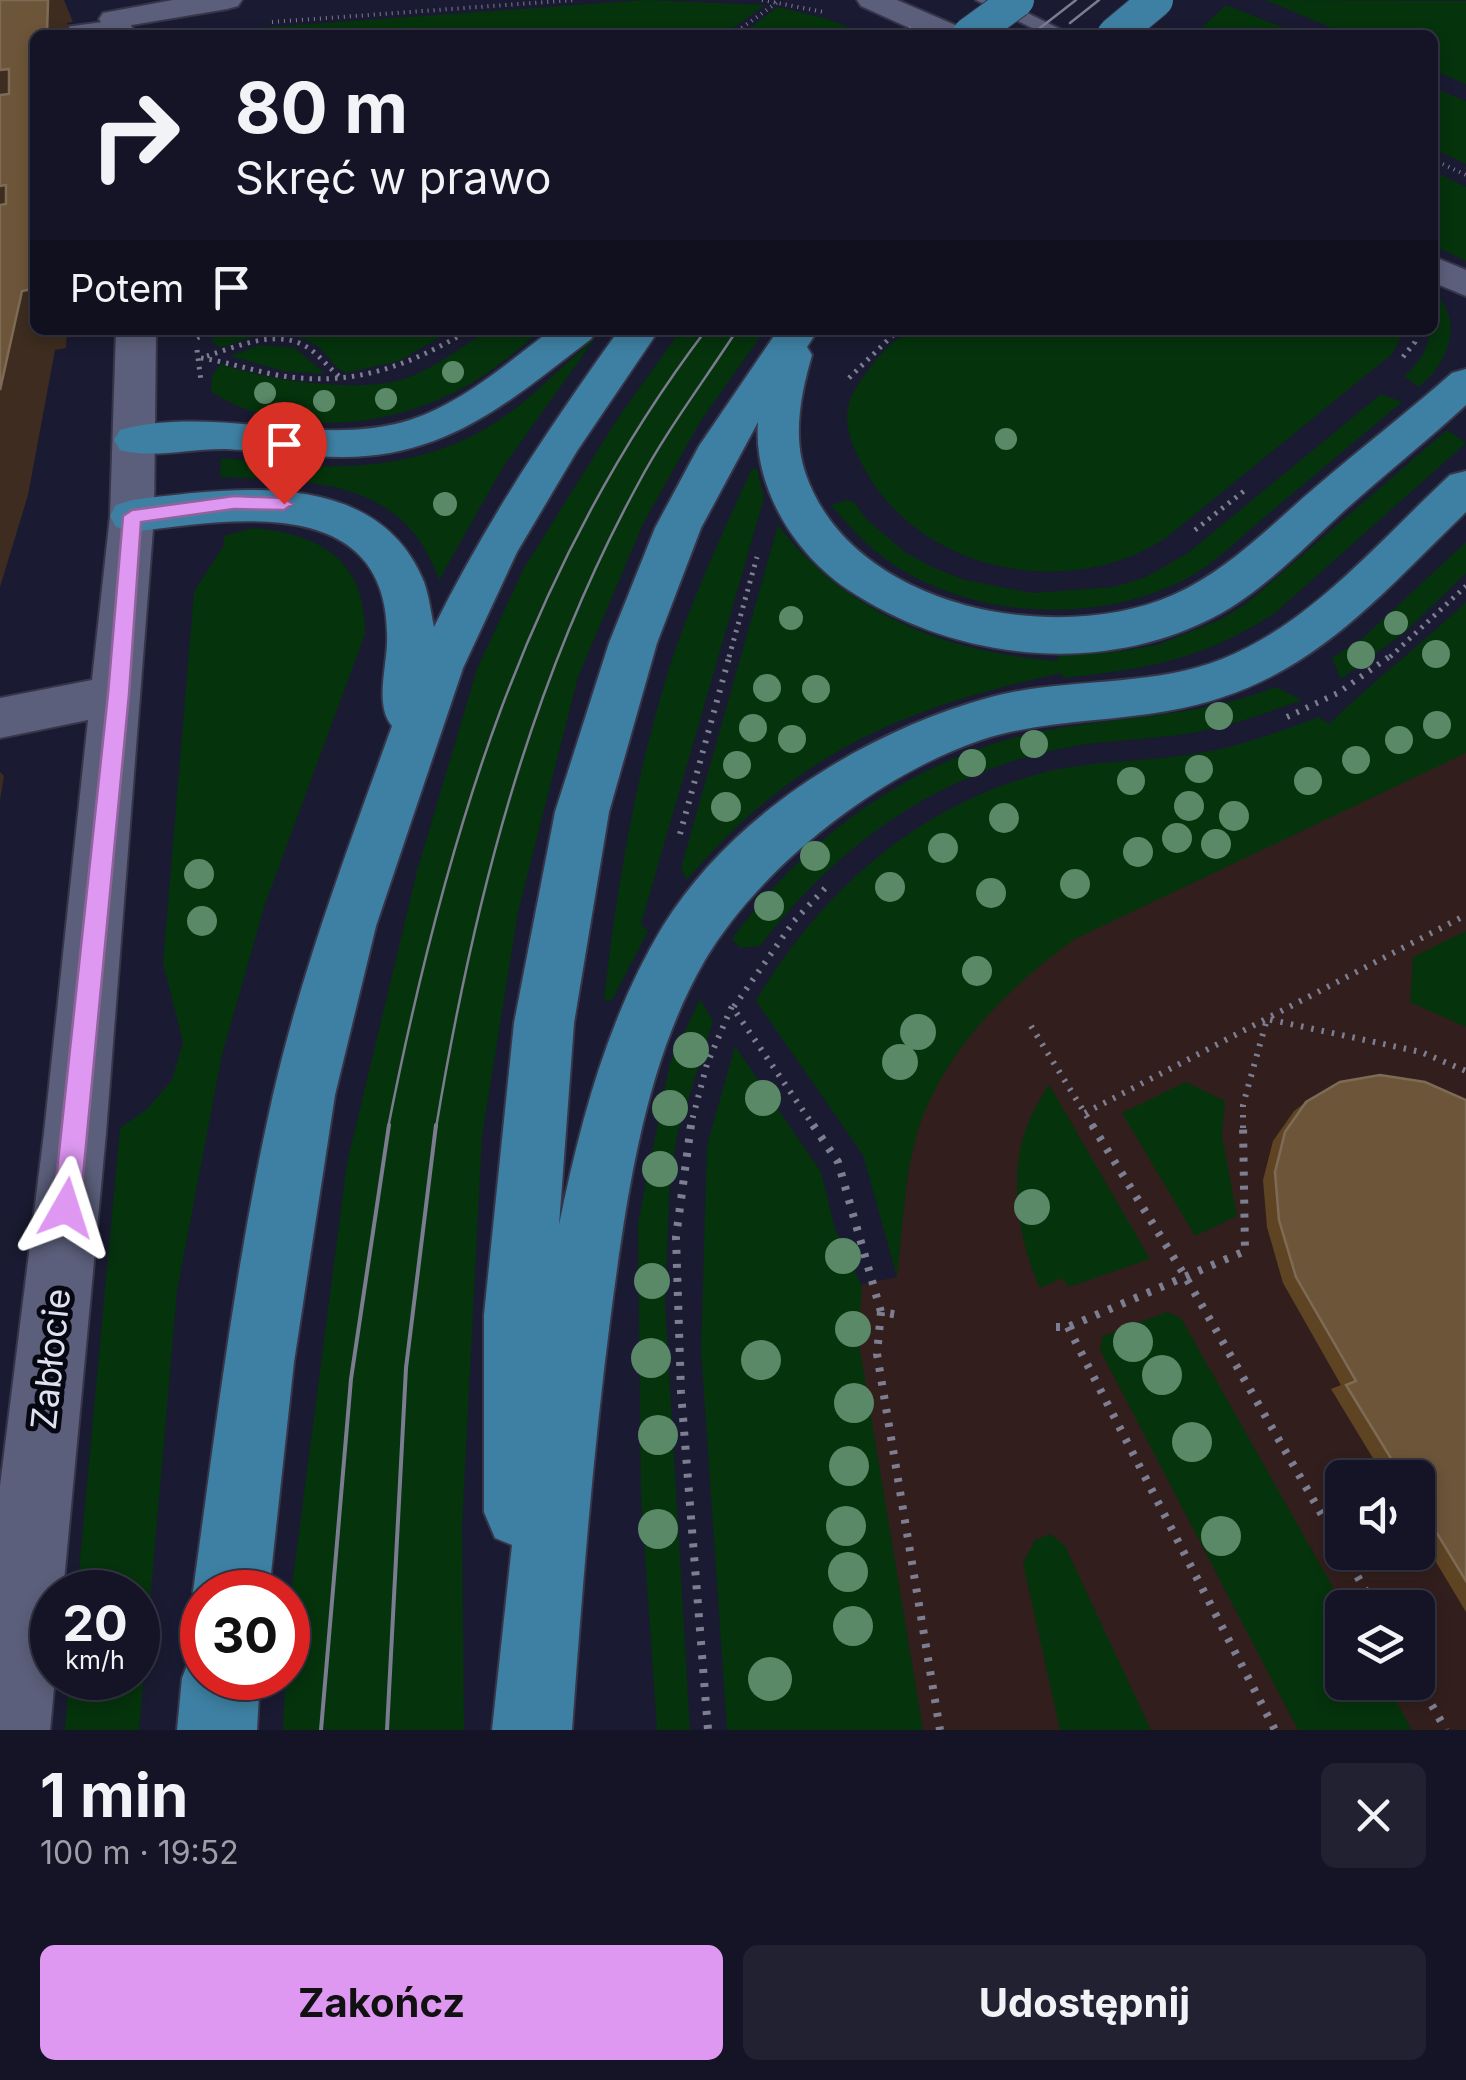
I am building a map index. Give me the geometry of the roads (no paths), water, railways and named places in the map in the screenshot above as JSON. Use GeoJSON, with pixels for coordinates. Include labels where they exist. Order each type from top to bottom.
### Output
{"type":"FeatureCollection","features":[{"type":"Feature","properties":{"kind":"main road"},"geometry":{"type":"LineString","coordinates":[[976,30],[1017,0]]}},
{"type":"Feature","properties":{"kind":"main road"},"geometry":{"type":"LineString","coordinates":[[1120,30],[1156,0]]}},
{"type":"Feature","properties":{"kind":"main road"},"geometry":{"type":"LineString","coordinates":[[135,440],[230,435],[317,445],[365,443],[409,435],[460,414],[500,391],[571,335]]}},
{"type":"Feature","properties":{"kind":"main road"},"geometry":{"type":"LineString","coordinates":[[234,1570],[260,1362],[304,1094],[348,926],[438,668],[496,550],[560,444],[636,335]]}},
{"type":"Feature","properties":{"kind":"main road"},"geometry":{"type":"LineString","coordinates":[[528,1730],[518,1315],[544,1023],[582,812],[633,643],[678,528],[720,446],[795,335]]}},
{"type":"Feature","properties":{"kind":"main road"},"geometry":{"type":"LineString","coordinates":[[797,335],[782,384],[779,432],[784,474],[819,534],[851,567],[890,594],[943,617],[992,630],[1045,636],[1094,634],[1143,624],[1193,606],[1266,556],[1466,382]]}},
{"type":"Feature","properties":{"kind":"main road"},"geometry":{"type":"LineString","coordinates":[[528,1730],[552,1488],[595,1188],[625,1081],[686,941],[773,841],[817,805],[870,770],[965,725],[1018,710],[1173,690],[1239,673],[1310,630],[1466,486]]}},
{"type":"Feature","properties":{"kind":"main road"},"geometry":{"type":"LineString","coordinates":[[132,516],[234,502],[270,503],[327,513],[361,530],[394,568],[408,610],[412,678],[402,764]]}},
{"type":"Feature","properties":{"kind":"main road"},"geometry":{"type":"LineString","coordinates":[[218,1730],[220,1700]]}},
{"type":"Feature","properties":{"kind":"street"},"geometry":{"type":"LineString","coordinates":[[85,30],[227,0]]}},
{"type":"Feature","properties":{"kind":"street"},"geometry":{"type":"LineString","coordinates":[[872,0],[939,30]]}},
{"type":"Feature","properties":{"kind":"street"},"geometry":{"type":"LineString","coordinates":[[1438,270],[1466,285]]}},
{"type":"Feature","properties":{"kind":"street","name":"Zabłocie"},"geometry":{"type":"LineString","coordinates":[[10,1730],[118,694],[132,516],[136,335]]}},
{"type":"Feature","properties":{"kind":"street"},"geometry":{"type":"LineString","coordinates":[[0,718],[118,694]]}},
{"type":"Feature","properties":{"kind":"lane"},"geometry":{"type":"LineString","coordinates":[[985,0],[1051,30]]}},
{"type":"Feature","properties":{"kind":"tram line"},"geometry":{"type":"LineString","coordinates":[[1037,30],[1076,0]]}},
{"type":"Feature","properties":{"kind":"tram line"},"geometry":{"type":"LineString","coordinates":[[1070,23],[1099,0]]}},
{"type":"Feature","properties":{"kind":"tram line"},"geometry":{"type":"LineString","coordinates":[[388,1128],[436,915],[501,710],[541,610],[588,514],[643,420],[702,335]]}},
{"type":"Feature","properties":{"kind":"tram line"},"geometry":{"type":"LineString","coordinates":[[436,1128],[487,879],[536,717],[600,560],[649,464],[734,335]]}},
{"type":"Feature","properties":{"kind":"tram line"},"geometry":{"type":"LineString","coordinates":[[321,1730],[351,1379],[389,1125]]}},
{"type":"Feature","properties":{"kind":"tram line"},"geometry":{"type":"LineString","coordinates":[[387,1730],[406,1368],[436,1125]]}}]}
